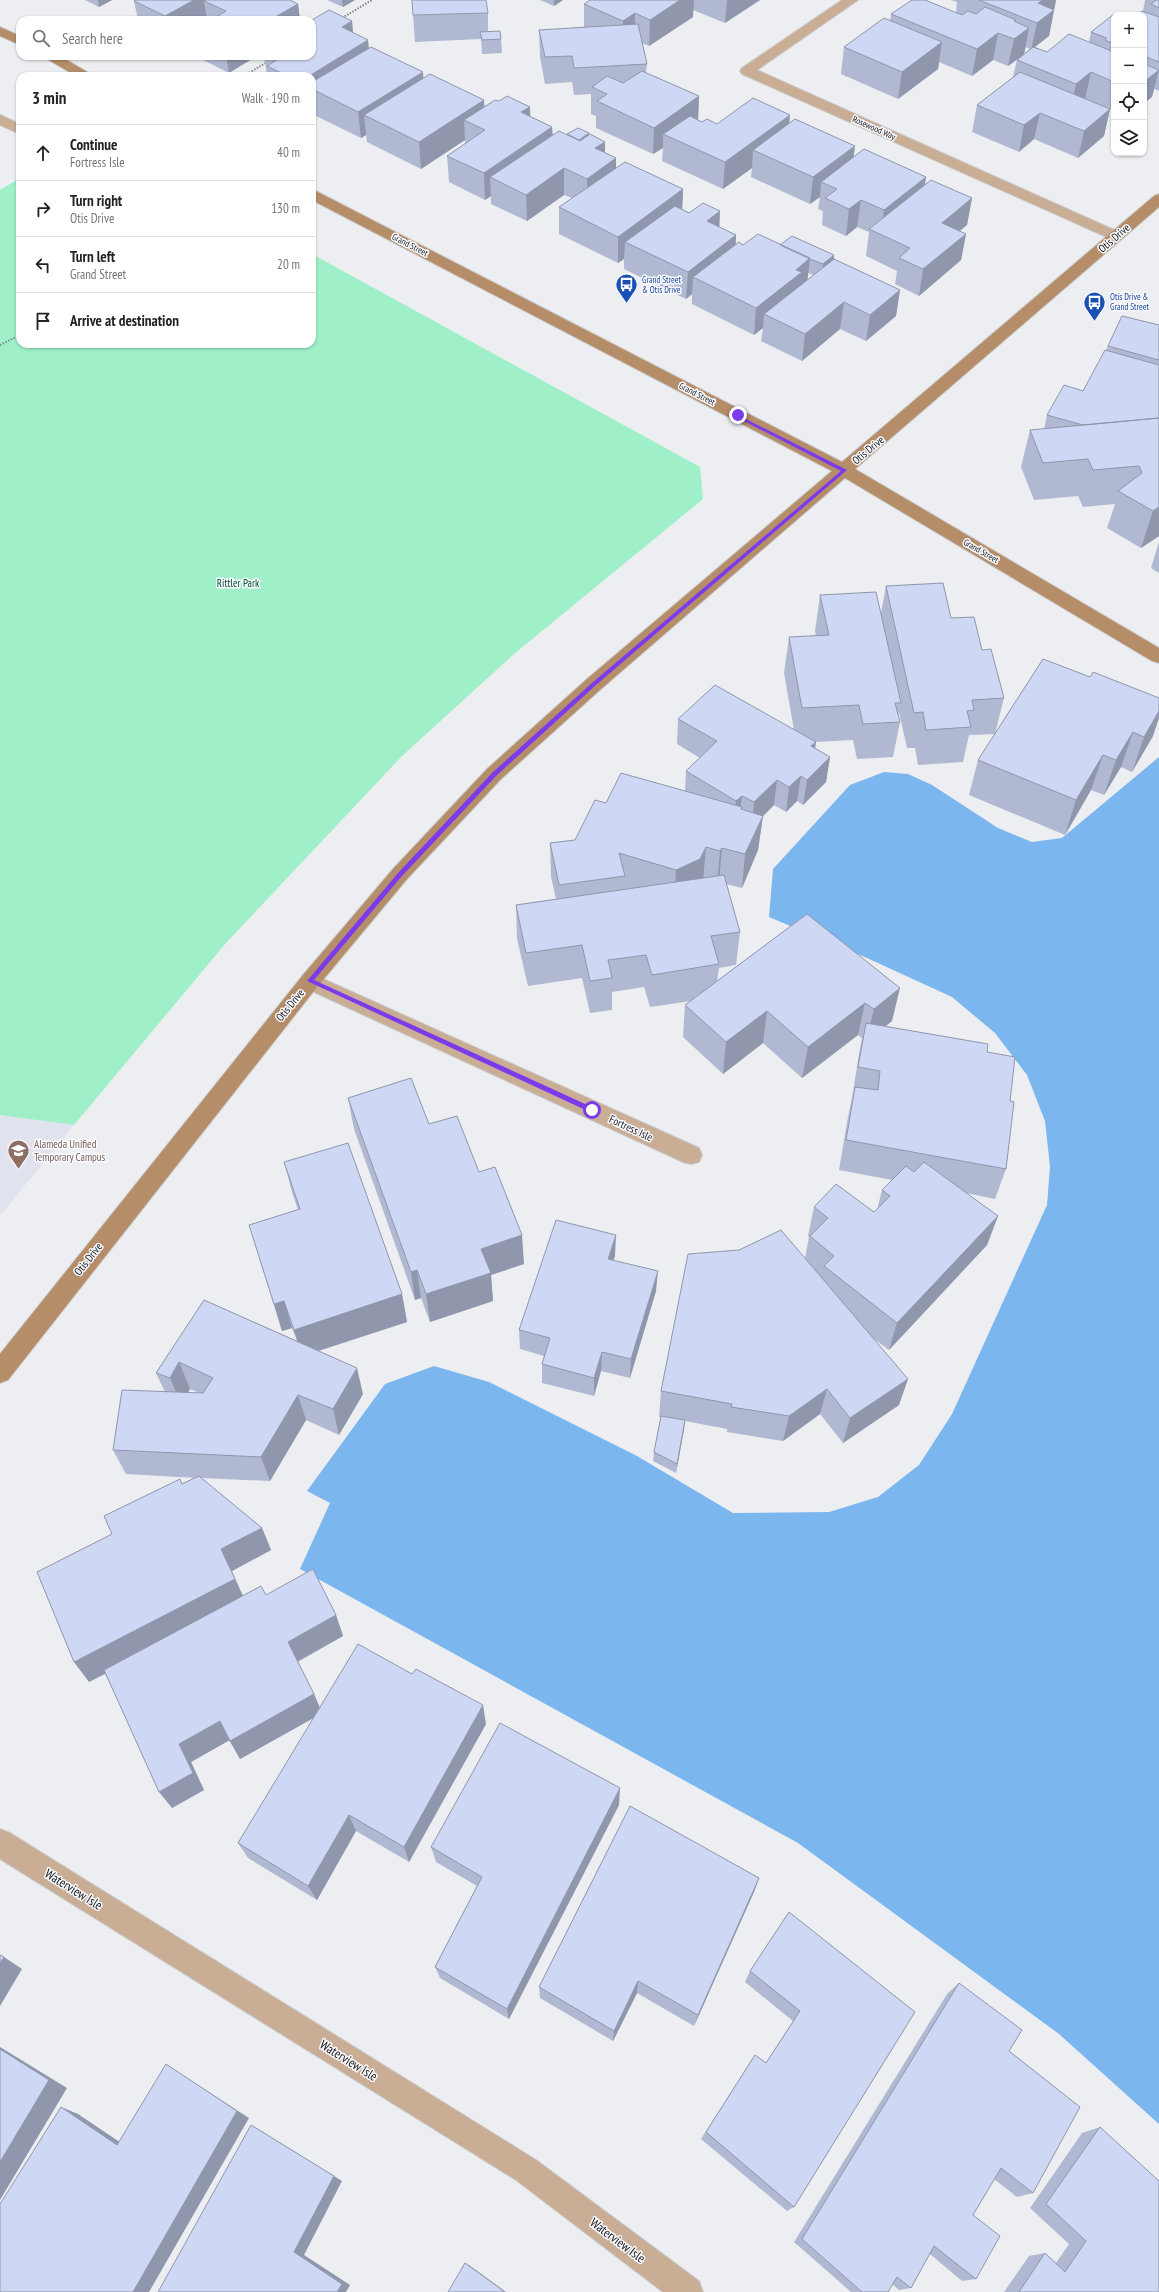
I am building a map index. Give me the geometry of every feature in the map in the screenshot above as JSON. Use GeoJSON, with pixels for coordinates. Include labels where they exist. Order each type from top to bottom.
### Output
{"type":"FeatureCollection","features":[{"type":"Feature","properties":{"kind":"main road"},"geometry":{"type":"LineString","coordinates":[[0,31],[16,39]]}},
{"type":"Feature","properties":{"kind":"main road"},"geometry":{"type":"LineString","coordinates":[[57,60],[79,72]]}},
{"type":"Feature","properties":{"kind":"main road","name":"Grand Street"},"geometry":{"type":"LineString","coordinates":[[316,196],[844,470],[1159,656]]}},
{"type":"Feature","properties":{"kind":"main road","name":"Otis Drive"},"geometry":{"type":"LineString","coordinates":[[0,1372],[310,981],[400,874],[494,774],[594,684],[1159,199]]}},
{"type":"Feature","properties":{"kind":"street","name":"Rosewood Way"},"geometry":{"type":"LineString","coordinates":[[851,0],[748,71],[1116,236]]}},
{"type":"Feature","properties":{"kind":"street"},"geometry":{"type":"LineString","coordinates":[[0,119],[16,128]]}},
{"type":"Feature","properties":{"kind":"street","name":"Fortress Isle"},"geometry":{"type":"LineString","coordinates":[[310,981],[691,1155]]}},
{"type":"Feature","properties":{"kind":"street","name":"Waterview Isle"},"geometry":{"type":"LineString","coordinates":[[0,1843],[526,2170],[688,2292]]}},
{"type":"Feature","properties":{"kind":"path"},"geometry":{"type":"LineString","coordinates":[[339,20],[372,0]]}},
{"type":"Feature","properties":{"kind":"path"},"geometry":{"type":"LineString","coordinates":[[251,72],[271,60]]}},
{"type":"Feature","properties":{"kind":"path"},"geometry":{"type":"LineString","coordinates":[[0,345],[16,337]]}},
{"type":"Feature","properties":{"kind":"shaded area","name":"Alameda Unified Temporary Campus"},"geometry":{"type":"Polygon","coordinates":[[[0,1115],[74,1125],[0,1216],[0,1115]]]}},
{"type":"Feature","properties":{"kind":"green space","name":"Rittler Park"},"geometry":{"type":"Polygon","coordinates":[[[16,180],[16,348],[316,348],[316,256],[700,467],[703,499],[514,654],[402,756],[226,943],[74,1125],[0,1115],[0,190],[16,180]]]}},
{"type":"Feature","properties":{"kind":"water"},"geometry":{"type":"Polygon","coordinates":[[[1159,757],[1159,2124],[1059,2034],[798,1843],[300,1569],[330,1503],[307,1491],[385,1384],[434,1366],[489,1382],[637,1456],[733,1513],[829,1512],[878,1497],[919,1465],[952,1414],[1047,1205],[1050,1167],[1045,1121],[1027,1075],[995,1033],[952,997],[867,958],[769,917],[773,869],[850,785],[884,772],[908,774],[932,785],[998,828],[1032,842],[1062,838],[1159,757]]]}},
{"type":"Feature","properties":{"kind":"building"},"geometry":{"type":"Polygon","coordinates":[[[194,0],[165,16],[134,1],[194,0]]]}},
{"type":"Feature","properties":{"kind":"building"},"geometry":{"type":"Polygon","coordinates":[[[290,0],[298,4],[277,16],[218,16],[226,11],[204,1],[290,0]]]}},
{"type":"Feature","properties":{"kind":"building"},"geometry":{"type":"Polygon","coordinates":[[[412,0],[486,0],[488,13],[413,15],[412,0]]]}},
{"type":"Feature","properties":{"kind":"building"},"geometry":{"type":"Polygon","coordinates":[[[590,0],[680,0],[650,20],[635,13],[623,21],[584,4],[590,0]]]}},
{"type":"Feature","properties":{"kind":"building"},"geometry":{"type":"Polygon","coordinates":[[[912,0],[925,0],[962,15],[968,11],[976,14],[985,7],[1016,20],[1014,21],[1029,28],[1014,39],[998,33],[977,49],[891,14],[912,0]]]}},
{"type":"Feature","properties":{"kind":"building"},"geometry":{"type":"Polygon","coordinates":[[[979,0],[1043,0],[1038,3],[1054,10],[1037,23],[979,0]]]}},
{"type":"Feature","properties":{"kind":"building"},"geometry":{"type":"Polygon","coordinates":[[[1156,0],[1159,0],[1159,8],[1151,4],[1156,0]]]}},
{"type":"Feature","properties":{"kind":"building"},"geometry":{"type":"Polygon","coordinates":[[[329,10],[352,21],[342,27],[368,40],[316,72],[279,72],[267,66],[276,60],[316,60],[316,18],[329,10]]]}},
{"type":"Feature","properties":{"kind":"building"},"geometry":{"type":"Polygon","coordinates":[[[1147,13],[1159,17],[1159,62],[1147,57],[1147,13]]]}},
{"type":"Feature","properties":{"kind":"building"},"geometry":{"type":"Polygon","coordinates":[[[1111,16],[1111,43],[1105,40],[1107,38],[1091,32],[1111,16]]]}},
{"type":"Feature","properties":{"kind":"building"},"geometry":{"type":"Polygon","coordinates":[[[884,18],[942,42],[902,72],[844,47],[884,18]]]}},
{"type":"Feature","properties":{"kind":"building"},"geometry":{"type":"Polygon","coordinates":[[[638,24],[647,64],[574,68],[572,56],[545,57],[539,30],[638,24]]]}},
{"type":"Feature","properties":{"kind":"building"},"geometry":{"type":"Polygon","coordinates":[[[500,31],[501,39],[482,40],[480,32],[500,31]]]}},
{"type":"Feature","properties":{"kind":"building"},"geometry":{"type":"Polygon","coordinates":[[[1069,34],[1111,51],[1111,81],[1091,72],[1076,84],[1017,60],[1033,47],[1047,52],[1069,34]]]}},
{"type":"Feature","properties":{"kind":"building"},"geometry":{"type":"Polygon","coordinates":[[[371,47],[423,72],[358,112],[316,91],[316,80],[371,47]]]}},
{"type":"Feature","properties":{"kind":"building"},"geometry":{"type":"Polygon","coordinates":[[[1147,65],[1159,70],[1147,80],[1147,65]]]}},
{"type":"Feature","properties":{"kind":"building"},"geometry":{"type":"Polygon","coordinates":[[[642,71],[699,96],[654,128],[597,101],[607,94],[592,87],[607,76],[623,83],[642,71]]]}},
{"type":"Feature","properties":{"kind":"building"},"geometry":{"type":"Polygon","coordinates":[[[1020,72],[1110,109],[1084,131],[1040,113],[1024,125],[977,105],[1020,72]]]}},
{"type":"Feature","properties":{"kind":"building"},"geometry":{"type":"Polygon","coordinates":[[[430,74],[484,100],[419,142],[364,115],[430,74]]]}},
{"type":"Feature","properties":{"kind":"building"},"geometry":{"type":"Polygon","coordinates":[[[507,96],[530,107],[521,112],[552,127],[484,173],[447,156],[485,130],[464,120],[495,100],[499,101],[507,96]]]}},
{"type":"Feature","properties":{"kind":"building"},"geometry":{"type":"Polygon","coordinates":[[[753,98],[790,115],[725,162],[663,134],[690,116],[702,122],[707,119],[717,124],[753,98]]]}},
{"type":"Feature","properties":{"kind":"building"},"geometry":{"type":"Polygon","coordinates":[[[795,119],[855,146],[813,177],[753,150],[795,119]]]}},
{"type":"Feature","properties":{"kind":"building"},"geometry":{"type":"Polygon","coordinates":[[[578,128],[589,133],[579,140],[567,134],[578,128]]]}},
{"type":"Feature","properties":{"kind":"building"},"geometry":{"type":"Polygon","coordinates":[[[559,131],[580,141],[590,134],[605,142],[595,148],[616,158],[587,179],[564,168],[526,195],[490,177],[559,131]]]}},
{"type":"Feature","properties":{"kind":"building"},"geometry":{"type":"Polygon","coordinates":[[[864,149],[926,177],[884,210],[861,200],[849,209],[825,198],[837,189],[821,182],[864,149]]]}},
{"type":"Feature","properties":{"kind":"building"},"geometry":{"type":"Polygon","coordinates":[[[625,162],[683,189],[618,237],[559,207],[625,162]]]}},
{"type":"Feature","properties":{"kind":"building"},"geometry":{"type":"Polygon","coordinates":[[[931,180],[972,198],[942,223],[966,234],[923,269],[899,258],[910,248],[869,229],[931,180]]]}},
{"type":"Feature","properties":{"kind":"building"},"geometry":{"type":"Polygon","coordinates":[[[703,203],[720,211],[707,221],[736,235],[688,272],[625,242],[675,206],[689,213],[703,203]]]}},
{"type":"Feature","properties":{"kind":"building"},"geometry":{"type":"Polygon","coordinates":[[[758,234],[810,258],[796,270],[802,272],[756,308],[693,277],[739,242],[743,245],[758,234]]]}},
{"type":"Feature","properties":{"kind":"building"},"geometry":{"type":"Polygon","coordinates":[[[792,236],[834,255],[823,264],[780,245],[792,236]]]}},
{"type":"Feature","properties":{"kind":"building"},"geometry":{"type":"Polygon","coordinates":[[[834,259],[900,290],[870,315],[844,302],[805,334],[764,314],[834,259]]]}},
{"type":"Feature","properties":{"kind":"building"},"geometry":{"type":"Polygon","coordinates":[[[1122,316],[1159,325],[1159,360],[1108,346],[1122,316]]]}},
{"type":"Feature","properties":{"kind":"building"},"geometry":{"type":"Polygon","coordinates":[[[1105,350],[1159,365],[1159,418],[1083,425],[1047,415],[1064,385],[1083,391],[1105,350]]]}},
{"type":"Feature","properties":{"kind":"building"},"geometry":{"type":"Polygon","coordinates":[[[1159,418],[1159,507],[1153,511],[1118,491],[1142,473],[1139,466],[1093,470],[1088,459],[1043,463],[1030,430],[1159,418]]]}},
{"type":"Feature","properties":{"kind":"building"},"geometry":{"type":"Polygon","coordinates":[[[943,583],[951,618],[974,617],[982,650],[991,649],[1004,698],[972,700],[974,710],[967,711],[971,727],[926,730],[923,712],[914,713],[886,586],[943,583]]]}},
{"type":"Feature","properties":{"kind":"building"},"geometry":{"type":"Polygon","coordinates":[[[876,592],[901,703],[895,703],[900,722],[863,724],[859,705],[802,708],[789,637],[829,635],[820,595],[876,592]]]}},
{"type":"Feature","properties":{"kind":"building"},"geometry":{"type":"Polygon","coordinates":[[[1043,659],[1090,677],[1093,672],[1159,698],[1159,711],[1144,737],[1133,732],[1116,760],[1103,755],[1076,800],[978,760],[1043,659]]]}},
{"type":"Feature","properties":{"kind":"building"},"geometry":{"type":"Polygon","coordinates":[[[715,685],[816,742],[811,746],[830,757],[807,780],[801,776],[789,787],[777,780],[754,802],[742,796],[736,801],[686,771],[717,741],[678,719],[715,685]]]}},
{"type":"Feature","properties":{"kind":"building"},"geometry":{"type":"Polygon","coordinates":[[[621,773],[742,807],[741,809],[763,816],[745,854],[722,848],[720,851],[706,847],[700,859],[676,870],[619,853],[625,876],[559,885],[550,843],[575,840],[595,800],[606,803],[621,773]]]}},
{"type":"Feature","properties":{"kind":"building"},"geometry":{"type":"Polygon","coordinates":[[[724,875],[740,932],[711,936],[719,964],[652,975],[646,955],[608,960],[612,978],[590,981],[582,945],[526,953],[516,905],[724,875]]]}},
{"type":"Feature","properties":{"kind":"building"},"geometry":{"type":"Polygon","coordinates":[[[807,914],[900,988],[874,1009],[865,1003],[808,1047],[767,1011],[726,1042],[685,1005],[807,914]]]}},
{"type":"Feature","properties":{"kind":"building"},"geometry":{"type":"Polygon","coordinates":[[[866,1023],[988,1044],[987,1052],[1015,1057],[1010,1101],[1014,1102],[1006,1169],[846,1140],[855,1087],[878,1090],[880,1071],[858,1067],[866,1023]]]}},
{"type":"Feature","properties":{"kind":"building"},"geometry":{"type":"Polygon","coordinates":[[[411,1078],[429,1124],[457,1116],[479,1172],[495,1167],[522,1235],[481,1249],[491,1273],[426,1294],[417,1270],[411,1272],[348,1098],[411,1078]]]}},
{"type":"Feature","properties":{"kind":"building"},"geometry":{"type":"Polygon","coordinates":[[[348,1143],[402,1294],[294,1330],[284,1301],[274,1304],[249,1225],[300,1209],[284,1162],[348,1143]]]}},
{"type":"Feature","properties":{"kind":"building"},"geometry":{"type":"Polygon","coordinates":[[[924,1162],[998,1216],[897,1323],[824,1266],[834,1256],[810,1236],[828,1218],[814,1207],[836,1184],[874,1212],[890,1196],[882,1190],[906,1166],[914,1172],[924,1162]]]}},
{"type":"Feature","properties":{"kind":"building"},"geometry":{"type":"Polygon","coordinates":[[[556,1220],[616,1235],[608,1259],[658,1271],[631,1359],[602,1352],[594,1378],[542,1364],[550,1338],[519,1330],[556,1220]]]}},
{"type":"Feature","properties":{"kind":"building"},"geometry":{"type":"Polygon","coordinates":[[[781,1230],[908,1379],[850,1418],[827,1389],[789,1416],[731,1407],[732,1404],[661,1391],[688,1254],[739,1250],[781,1230]]]}},
{"type":"Feature","properties":{"kind":"building"},"geometry":{"type":"Polygon","coordinates":[[[204,1300],[357,1368],[333,1409],[298,1395],[261,1457],[113,1450],[122,1390],[203,1393],[213,1378],[179,1362],[170,1378],[156,1373],[204,1300]]]}},
{"type":"Feature","properties":{"kind":"building"},"geometry":{"type":"Polygon","coordinates":[[[661,1416],[685,1420],[677,1464],[654,1452],[661,1416]]]}},
{"type":"Feature","properties":{"kind":"building"},"geometry":{"type":"Polygon","coordinates":[[[199,1476],[262,1528],[221,1549],[235,1579],[74,1662],[37,1572],[112,1534],[104,1516],[180,1479],[182,1484],[199,1476]]]}},
{"type":"Feature","properties":{"kind":"building"},"geometry":{"type":"Polygon","coordinates":[[[313,1569],[336,1615],[288,1642],[314,1694],[230,1741],[220,1721],[179,1744],[193,1773],[159,1792],[104,1670],[261,1586],[266,1595],[313,1569]]]}},
{"type":"Feature","properties":{"kind":"building"},"geometry":{"type":"Polygon","coordinates":[[[358,1644],[412,1674],[416,1669],[483,1705],[404,1847],[349,1815],[308,1886],[238,1843],[358,1644]]]}},
{"type":"Feature","properties":{"kind":"building"},"geometry":{"type":"Polygon","coordinates":[[[500,1723],[620,1788],[507,2009],[435,1967],[482,1877],[431,1847],[500,1723]]]}},
{"type":"Feature","properties":{"kind":"building"},"geometry":{"type":"Polygon","coordinates":[[[630,1806],[759,1878],[698,2015],[638,1981],[614,2031],[539,1987],[630,1806]]]}},
{"type":"Feature","properties":{"kind":"building"},"geometry":{"type":"Polygon","coordinates":[[[789,1912],[915,2012],[794,2207],[706,2132],[755,2055],[766,2063],[800,2011],[750,1971],[789,1912]]]}},
{"type":"Feature","properties":{"kind":"building"},"geometry":{"type":"Polygon","coordinates":[[[0,1955],[4,1957],[0,1963],[0,1955]]]}},
{"type":"Feature","properties":{"kind":"building"},"geometry":{"type":"Polygon","coordinates":[[[959,1983],[1022,2030],[1009,2051],[1080,2107],[1033,2193],[1001,2168],[973,2215],[1000,2236],[976,2279],[934,2246],[911,2288],[897,2277],[888,2292],[862,2292],[802,2239],[959,1983]]]}},
{"type":"Feature","properties":{"kind":"building"},"geometry":{"type":"Polygon","coordinates":[[[0,2049],[49,2080],[0,2162],[0,2049]]]}},
{"type":"Feature","properties":{"kind":"building"},"geometry":{"type":"Polygon","coordinates":[[[166,2064],[237,2111],[133,2292],[0,2292],[0,2204],[61,2107],[117,2145],[166,2064]]]}},
{"type":"Feature","properties":{"kind":"building"},"geometry":{"type":"Polygon","coordinates":[[[251,2125],[334,2176],[294,2252],[342,2284],[337,2292],[158,2292],[251,2125]]]}},
{"type":"Feature","properties":{"kind":"building"},"geometry":{"type":"Polygon","coordinates":[[[1100,2127],[1159,2181],[1159,2292],[1019,2292],[1045,2253],[1065,2272],[1086,2241],[1046,2204],[1100,2127]]]}},
{"type":"Feature","properties":{"kind":"building"},"geometry":{"type":"Polygon","coordinates":[[[465,2263],[505,2292],[448,2292],[465,2263]]]}},
{"type":"Feature","properties":{"kind":"place","name":"Grand Street & Otis Drive"},"geometry":{"type":"Point","coordinates":[626,304]}},
{"type":"Feature","properties":{"kind":"place","name":"Otis Drive & Grand Street"},"geometry":{"type":"Point","coordinates":[1095,322]}},
{"type":"Feature","properties":{"kind":"place","name":"Alameda Unified Temporary Campus"},"geometry":{"type":"Point","coordinates":[19,1170]}},
{"type":"Feature","properties":{"kind":"route"},"geometry":{"type":"LineString","coordinates":[[592,1110],[310,981],[400,874],[494,774],[594,684],[844,470],[738,415]]}}]}
